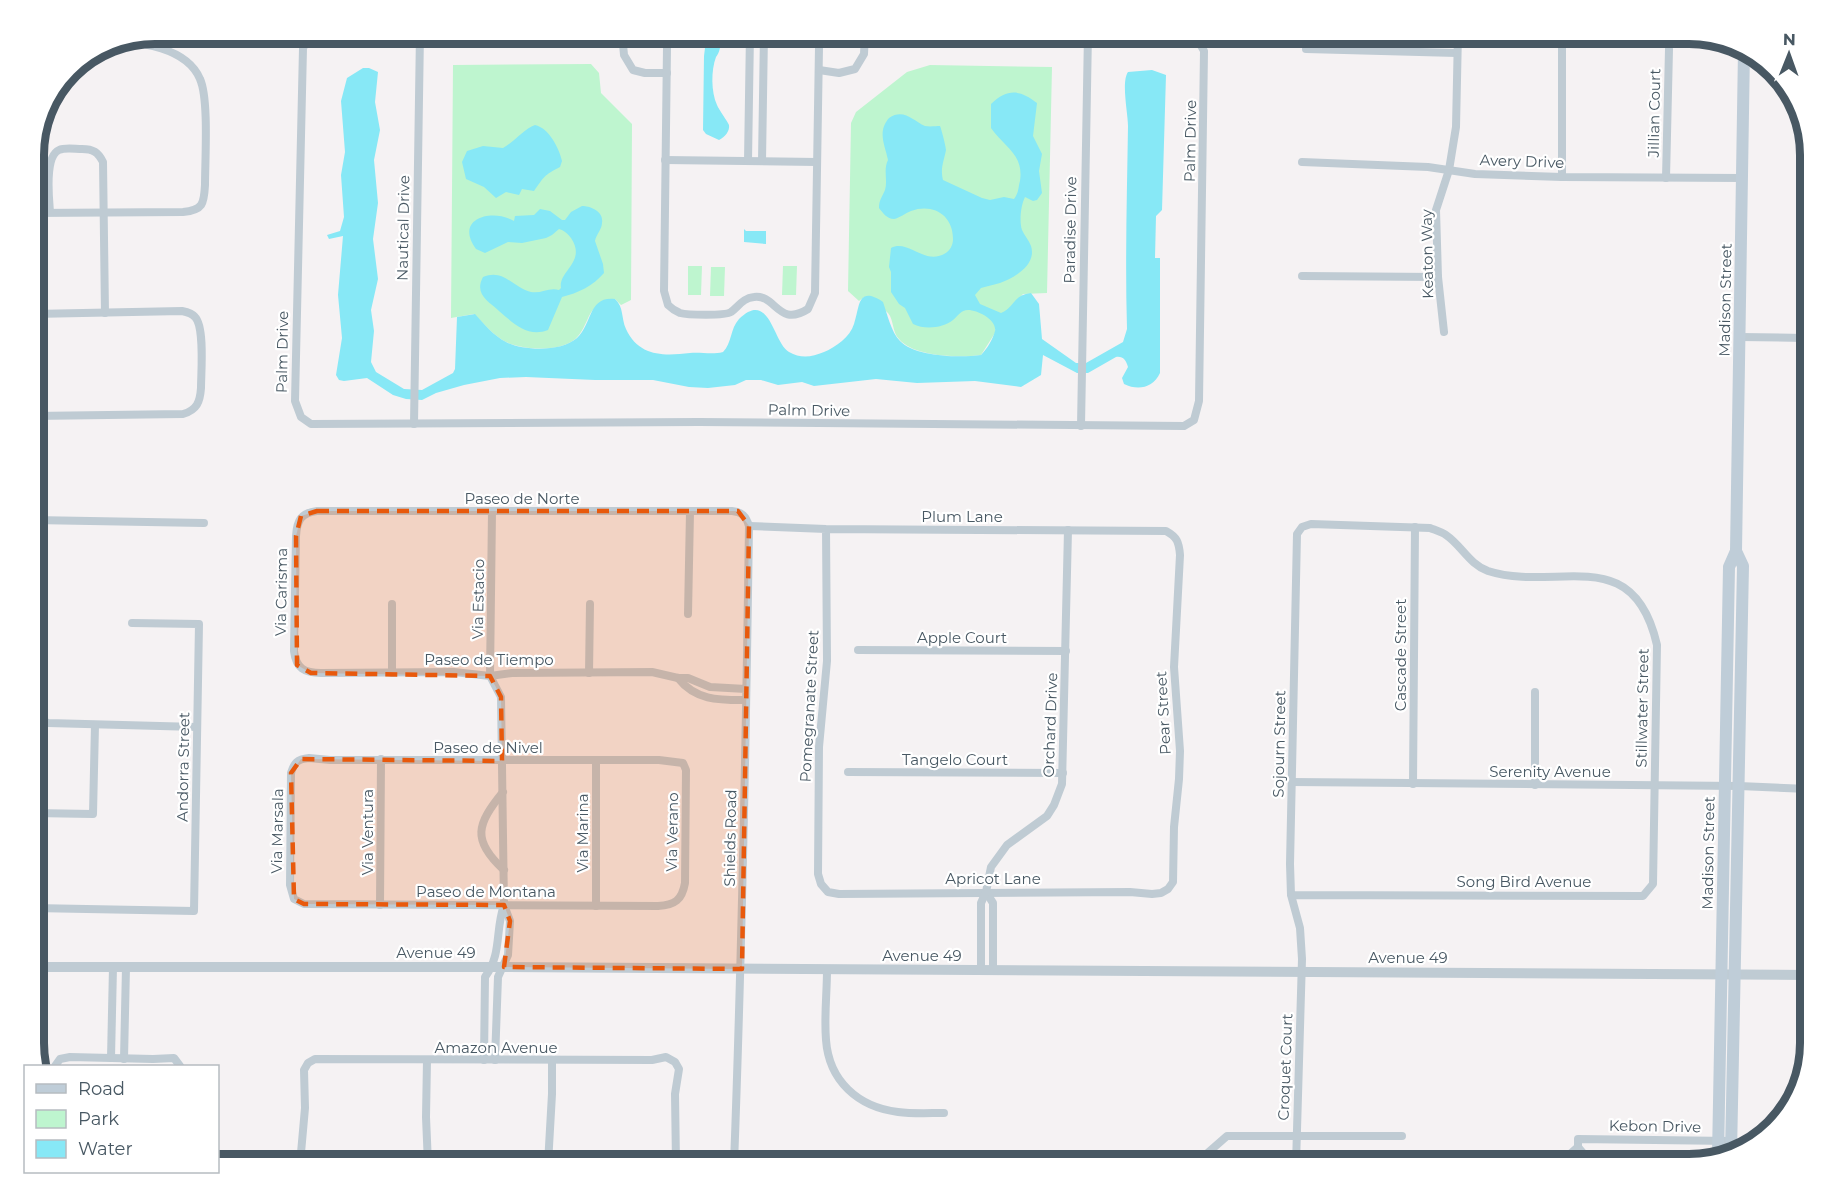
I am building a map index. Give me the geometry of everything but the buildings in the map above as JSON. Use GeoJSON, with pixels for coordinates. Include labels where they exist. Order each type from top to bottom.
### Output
{"type":"FeatureCollection","features":[{"type":"Feature","properties":{"kind":"main road","name":"Madison Street"},"geometry":{"type":"LineString","coordinates":[[1718,1149],[1729,567],[1736,551],[1744,58]]}},
{"type":"Feature","properties":{"kind":"main road","name":"Madison Street"},"geometry":{"type":"LineString","coordinates":[[1731,1145],[1743,567],[1736,551]]}},
{"type":"Feature","properties":{"kind":"street"},"geometry":{"type":"LineString","coordinates":[[44,212],[183,212],[194,211],[201,207],[205,191],[204,94],[200,78],[191,65],[177,56],[143,44]]}},
{"type":"Feature","properties":{"kind":"street","name":"Palm Drive"},"geometry":{"type":"LineString","coordinates":[[305,44],[303,48],[295,401],[301,417],[311,423],[699,422],[1179,427],[1194,420],[1198,409],[1205,69],[1204,51],[1198,44]]}},
{"type":"Feature","properties":{"kind":"street","name":"Nautical Drive"},"geometry":{"type":"LineString","coordinates":[[414,424],[420,44]]}},
{"type":"Feature","properties":{"kind":"street"},"geometry":{"type":"LineString","coordinates":[[623,44],[624,55],[633,70],[645,73],[667,73]]}},
{"type":"Feature","properties":{"kind":"street"},"geometry":{"type":"LineString","coordinates":[[666,44],[668,47],[664,291],[668,305],[681,313],[725,315],[742,302],[755,297],[765,298],[786,315],[801,314],[812,303],[815,292],[820,44]]}},
{"type":"Feature","properties":{"kind":"street"},"geometry":{"type":"LineString","coordinates":[[748,161],[750,44]]}},
{"type":"Feature","properties":{"kind":"street"},"geometry":{"type":"LineString","coordinates":[[762,161],[764,44]]}},
{"type":"Feature","properties":{"kind":"street"},"geometry":{"type":"LineString","coordinates":[[819,70],[839,74],[855,69],[864,54],[864,44]]}},
{"type":"Feature","properties":{"kind":"street","name":"Paradise Drive"},"geometry":{"type":"LineString","coordinates":[[1081,426],[1088,44]]}},
{"type":"Feature","properties":{"kind":"street","name":"Keaton Way"},"geometry":{"type":"LineString","coordinates":[[1444,332],[1438,277],[1436,210],[1449,170],[1456,127],[1457,44]]}},
{"type":"Feature","properties":{"kind":"street"},"geometry":{"type":"LineString","coordinates":[[1562,47],[1562,177]]}},
{"type":"Feature","properties":{"kind":"street"},"geometry":{"type":"LineString","coordinates":[[1306,49],[1457,53]]}},
{"type":"Feature","properties":{"kind":"street","name":"Jillian Court"},"geometry":{"type":"LineString","coordinates":[[1666,178],[1669,49]]}},
{"type":"Feature","properties":{"kind":"street"},"geometry":{"type":"LineString","coordinates":[[50,212],[52,155],[60,149],[91,149],[100,154],[104,162],[105,313]]}},
{"type":"Feature","properties":{"kind":"street"},"geometry":{"type":"LineString","coordinates":[[665,160],[817,162]]}},
{"type":"Feature","properties":{"kind":"street","name":"Avery Drive"},"geometry":{"type":"LineString","coordinates":[[1302,162],[1449,170],[1475,174],[1742,178]]}},
{"type":"Feature","properties":{"kind":"street"},"geometry":{"type":"LineString","coordinates":[[1302,276],[1438,277]]}},
{"type":"Feature","properties":{"kind":"street"},"geometry":{"type":"LineString","coordinates":[[44,314],[182,311],[195,316],[200,329],[201,376],[201,398],[196,407],[183,414],[44,416]]}},
{"type":"Feature","properties":{"kind":"street"},"geometry":{"type":"LineString","coordinates":[[1740,337],[1800,338]]}},
{"type":"Feature","properties":{"kind":"street","name":"Paseo de Norte"},"geometry":{"type":"LineString","coordinates":[[301,516],[317,511],[732,511],[743,514]]}},
{"type":"Feature","properties":{"kind":"street","name":"Via Estacio"},"geometry":{"type":"LineString","coordinates":[[492,511],[490,676],[501,697],[504,904],[510,921],[508,956],[498,967]]}},
{"type":"Feature","properties":{"kind":"street"},"geometry":{"type":"LineString","coordinates":[[688,614],[690,512]]}},
{"type":"Feature","properties":{"kind":"street","name":"Shields Road"},"geometry":{"type":"LineString","coordinates":[[735,1154],[742,969],[749,526],[743,514]]}},
{"type":"Feature","properties":{"kind":"street","name":"Via Carisma"},"geometry":{"type":"LineString","coordinates":[[300,668],[294,651],[296,527],[301,516]]}},
{"type":"Feature","properties":{"kind":"street"},"geometry":{"type":"LineString","coordinates":[[44,520],[204,523]]}},
{"type":"Feature","properties":{"kind":"street","name":"Sojourn Street"},"geometry":{"type":"LineString","coordinates":[[1301,971],[1300,928],[1291,895],[1297,534],[1302,527],[1311,524],[1415,527]]}},
{"type":"Feature","properties":{"kind":"street","name":"Plum Lane"},"geometry":{"type":"LineString","coordinates":[[749,526],[826,529],[1166,531],[1175,536]]}},
{"type":"Feature","properties":{"kind":"street","name":"Stillwater Street"},"geometry":{"type":"LineString","coordinates":[[1415,527],[1430,528],[1445,534],[1474,563],[1485,570],[1503,574],[1595,577],[1613,582],[1628,590],[1646,612],[1657,645],[1654,786]]}},
{"type":"Feature","properties":{"kind":"street","name":"Cascade Street"},"geometry":{"type":"LineString","coordinates":[[1413,784],[1415,527]]}},
{"type":"Feature","properties":{"kind":"street","name":"Pomegranate Street"},"geometry":{"type":"LineString","coordinates":[[821,884],[818,874],[820,823],[818,784],[827,661],[826,529]]}},
{"type":"Feature","properties":{"kind":"street","name":"Orchard Drive"},"geometry":{"type":"LineString","coordinates":[[981,970],[981,903],[995,859],[1006,845],[1047,816],[1059,794],[1063,773],[1068,530]]}},
{"type":"Feature","properties":{"kind":"street","name":"Pear Street"},"geometry":{"type":"LineString","coordinates":[[1168,889],[1173,882],[1174,873],[1174,827],[1180,760],[1174,657],[1180,555],[1179,543],[1175,536]]}},
{"type":"Feature","properties":{"kind":"street"},"geometry":{"type":"LineString","coordinates":[[392,604],[392,673]]}},
{"type":"Feature","properties":{"kind":"street"},"geometry":{"type":"LineString","coordinates":[[589,673],[590,604]]}},
{"type":"Feature","properties":{"kind":"street","name":"Andorra Street"},"geometry":{"type":"LineString","coordinates":[[44,908],[194,910],[199,624],[132,622]]}},
{"type":"Feature","properties":{"kind":"street","name":"Apple Court"},"geometry":{"type":"LineString","coordinates":[[858,650],[1066,651]]}},
{"type":"Feature","properties":{"kind":"street","name":"Paseo de Tiempo"},"geometry":{"type":"LineString","coordinates":[[300,668],[311,673],[454,672],[490,676],[512,673],[652,672],[688,678],[711,687],[746,689]]}},
{"type":"Feature","properties":{"kind":"street","name":"Paseo de Tiempo"},"geometry":{"type":"LineString","coordinates":[[678,678],[694,694],[746,700]]}},
{"type":"Feature","properties":{"kind":"street"},"geometry":{"type":"LineString","coordinates":[[1535,692],[1535,785]]}},
{"type":"Feature","properties":{"kind":"street"},"geometry":{"type":"LineString","coordinates":[[44,721],[95,725],[197,727]]}},
{"type":"Feature","properties":{"kind":"street"},"geometry":{"type":"LineString","coordinates":[[44,813],[93,814],[95,725]]}},
{"type":"Feature","properties":{"kind":"street","name":"Paseo de Nivel"},"geometry":{"type":"LineString","coordinates":[[294,763],[300,759],[309,758],[502,761],[674,760],[682,763]]}},
{"type":"Feature","properties":{"kind":"street","name":"Via Ventura"},"geometry":{"type":"LineString","coordinates":[[380,904],[381,759]]}},
{"type":"Feature","properties":{"kind":"street","name":"Via Marina"},"geometry":{"type":"LineString","coordinates":[[596,760],[596,906]]}},
{"type":"Feature","properties":{"kind":"street","name":"Via Marsala"},"geometry":{"type":"LineString","coordinates":[[294,763],[291,773],[290,885],[294,899]]}},
{"type":"Feature","properties":{"kind":"street","name":"Via Verano"},"geometry":{"type":"LineString","coordinates":[[678,901],[682,896],[684,883],[687,770],[682,763]]}},
{"type":"Feature","properties":{"kind":"street","name":"Tangelo Court"},"geometry":{"type":"LineString","coordinates":[[848,772],[1063,773]]}},
{"type":"Feature","properties":{"kind":"street","name":"Serenity Avenue"},"geometry":{"type":"LineString","coordinates":[[1292,782],[1739,786],[1800,789]]}},
{"type":"Feature","properties":{"kind":"street","name":"Song Bird Avenue"},"geometry":{"type":"LineString","coordinates":[[1291,895],[1643,896],[1653,884],[1654,786]]}},
{"type":"Feature","properties":{"kind":"street"},"geometry":{"type":"LineString","coordinates":[[503,792],[486,814],[482,834],[485,851],[504,870]]}},
{"type":"Feature","properties":{"kind":"street","name":"Apricot Lane"},"geometry":{"type":"LineString","coordinates":[[821,884],[828,892],[839,894],[986,892],[1152,894],[1168,889]]}},
{"type":"Feature","properties":{"kind":"street","name":"Orchard Drive"},"geometry":{"type":"LineString","coordinates":[[986,892],[993,903],[993,970]]}},
{"type":"Feature","properties":{"kind":"street","name":"Paseo de Montana"},"geometry":{"type":"LineString","coordinates":[[294,899],[304,904],[596,906],[669,905],[678,901]]}},
{"type":"Feature","properties":{"kind":"street","name":"Avenue 49"},"geometry":{"type":"LineString","coordinates":[[44,967],[498,967],[1800,975]]}},
{"type":"Feature","properties":{"kind":"street"},"geometry":{"type":"LineString","coordinates":[[111,1058],[113,967]]}},
{"type":"Feature","properties":{"kind":"street"},"geometry":{"type":"LineString","coordinates":[[124,1059],[126,967]]}},
{"type":"Feature","properties":{"kind":"street"},"geometry":{"type":"LineString","coordinates":[[484,1060],[485,977],[498,967]]}},
{"type":"Feature","properties":{"kind":"street"},"geometry":{"type":"LineString","coordinates":[[495,1060],[498,967]]}},
{"type":"Feature","properties":{"kind":"street"},"geometry":{"type":"LineString","coordinates":[[827,970],[825,1041],[832,1067],[844,1086],[865,1104],[876,1107],[897,1112],[945,1113]]}},
{"type":"Feature","properties":{"kind":"street","name":"Croquet Court"},"geometry":{"type":"LineString","coordinates":[[1296,1154],[1301,971]]}},
{"type":"Feature","properties":{"kind":"street"},"geometry":{"type":"LineString","coordinates":[[56,1065],[60,1059],[70,1057],[174,1058],[180,1065]]}},
{"type":"Feature","properties":{"kind":"street","name":"Amazon Avenue"},"geometry":{"type":"LineString","coordinates":[[301,1154],[305,1108],[304,1070],[308,1063],[315,1059],[552,1061],[652,1060],[666,1057],[675,1062],[679,1069],[675,1094],[676,1154]]}},
{"type":"Feature","properties":{"kind":"street"},"geometry":{"type":"LineString","coordinates":[[427,1060],[428,1154]]}},
{"type":"Feature","properties":{"kind":"street"},"geometry":{"type":"LineString","coordinates":[[549,1154],[552,1061]]}},
{"type":"Feature","properties":{"kind":"street"},"geometry":{"type":"LineString","coordinates":[[1206,1154],[1227,1136],[1402,1136]]}},
{"type":"Feature","properties":{"kind":"street","name":"Kebon Drive"},"geometry":{"type":"LineString","coordinates":[[1578,1143],[1718,1141],[1729,1146]]}},
{"type":"Feature","properties":{"kind":"street"},"geometry":{"type":"LineString","coordinates":[[1570,1154],[1578,1143],[1584,1154]]}},
{"type":"Feature","properties":{"kind":"highlighted area"},"geometry":{"type":"Polygon","coordinates":[[[317,511],[738,511],[749,526],[742,969],[504,967],[510,921],[504,905],[304,904],[294,899],[291,773],[301,759],[502,761],[501,697],[490,676],[311,673],[297,665],[296,536],[301,516],[317,511]]]}},
{"type":"Feature","properties":{"kind":"green space"},"geometry":{"type":"Polygon","coordinates":[[[591,64],[599,73],[601,93],[632,124],[631,300],[621,305],[615,299],[596,307],[578,337],[567,344],[550,348],[513,345],[497,336],[474,314],[451,318],[453,65],[591,64]]]}},
{"type":"Feature","properties":{"kind":"green space"},"geometry":{"type":"Polygon","coordinates":[[[930,65],[1052,67],[1047,293],[1023,294],[995,325],[995,333],[981,355],[949,356],[915,350],[899,339],[886,311],[864,297],[859,301],[848,291],[851,123],[856,112],[907,72],[930,65]]]}},
{"type":"Feature","properties":{"kind":"green space"},"geometry":{"type":"Polygon","coordinates":[[[688,266],[702,266],[701,295],[688,295],[688,266]]]}},
{"type":"Feature","properties":{"kind":"green space"},"geometry":{"type":"Polygon","coordinates":[[[783,266],[797,266],[796,295],[782,295],[783,266]]]}},
{"type":"Feature","properties":{"kind":"green space"},"geometry":{"type":"Polygon","coordinates":[[[711,267],[725,267],[724,296],[710,296],[711,267]]]}},
{"type":"Feature","properties":{"kind":"water"},"geometry":{"type":"Polygon","coordinates":[[[716,46],[720,48],[713,68],[714,94],[717,105],[729,127],[727,134],[719,140],[706,134],[703,130],[705,48],[716,46]]]}},
{"type":"Feature","properties":{"kind":"water"},"geometry":{"type":"Polygon","coordinates":[[[363,68],[378,72],[375,102],[380,130],[374,160],[378,203],[373,239],[378,279],[371,310],[374,331],[371,362],[376,372],[404,389],[422,390],[453,373],[457,317],[475,314],[497,336],[514,345],[552,348],[570,343],[577,338],[595,306],[606,299],[615,299],[618,302],[631,338],[645,350],[653,353],[723,352],[739,319],[749,311],[758,310],[770,321],[789,352],[802,356],[815,355],[833,347],[846,337],[852,329],[861,300],[868,296],[883,302],[894,333],[907,346],[938,355],[981,355],[990,344],[995,331],[993,323],[986,316],[966,310],[944,325],[918,326],[913,324],[905,308],[899,304],[891,292],[889,267],[891,248],[904,247],[923,255],[937,257],[948,251],[953,239],[950,223],[946,217],[934,210],[919,209],[892,219],[879,208],[886,186],[888,160],[883,128],[889,118],[899,114],[908,116],[925,126],[940,126],[946,150],[942,168],[943,180],[982,198],[1014,199],[1020,181],[1019,164],[1016,157],[991,128],[991,104],[1009,93],[1025,95],[1037,103],[1033,136],[1042,154],[1039,171],[1042,193],[1037,200],[1033,201],[1025,197],[1021,218],[1022,230],[1030,244],[1031,259],[1023,270],[1012,278],[981,288],[975,295],[980,304],[1001,313],[1021,296],[1031,293],[1039,304],[1042,339],[1076,363],[1086,363],[1123,342],[1127,329],[1128,126],[1125,83],[1128,72],[1152,70],[1166,75],[1162,210],[1156,216],[1155,258],[1160,258],[1160,373],[1149,385],[1140,388],[1124,384],[1122,378],[1128,367],[1121,357],[1116,357],[1088,373],[1077,373],[1043,355],[1041,375],[1021,387],[975,381],[917,383],[876,379],[814,386],[802,382],[778,385],[761,380],[746,380],[735,385],[708,388],[653,380],[526,377],[500,378],[464,385],[436,393],[422,400],[393,395],[367,378],[339,380],[336,375],[342,338],[338,295],[343,236],[329,239],[327,235],[340,231],[344,217],[341,175],[345,152],[341,101],[347,78],[363,68]]]}},
{"type":"Feature","properties":{"kind":"water"},"geometry":{"type":"Polygon","coordinates":[[[535,125],[549,134],[562,161],[560,167],[545,177],[534,191],[522,189],[519,195],[506,192],[496,198],[484,187],[466,179],[462,162],[467,151],[483,146],[503,148],[535,125]]]}},
{"type":"Feature","properties":{"kind":"water"},"geometry":{"type":"Polygon","coordinates":[[[582,206],[596,210],[601,215],[601,228],[595,241],[604,273],[585,288],[562,297],[548,330],[527,331],[510,320],[484,297],[480,288],[483,277],[497,275],[531,292],[559,290],[576,254],[571,238],[559,229],[546,238],[522,243],[508,242],[485,253],[476,249],[470,239],[469,230],[478,219],[486,216],[505,217],[514,221],[515,216],[534,215],[540,209],[550,211],[565,220],[571,212],[582,206]]]}},
{"type":"Feature","properties":{"kind":"water"},"geometry":{"type":"Polygon","coordinates":[[[744,229],[746,231],[766,231],[766,244],[744,242],[744,229]]]}}]}
